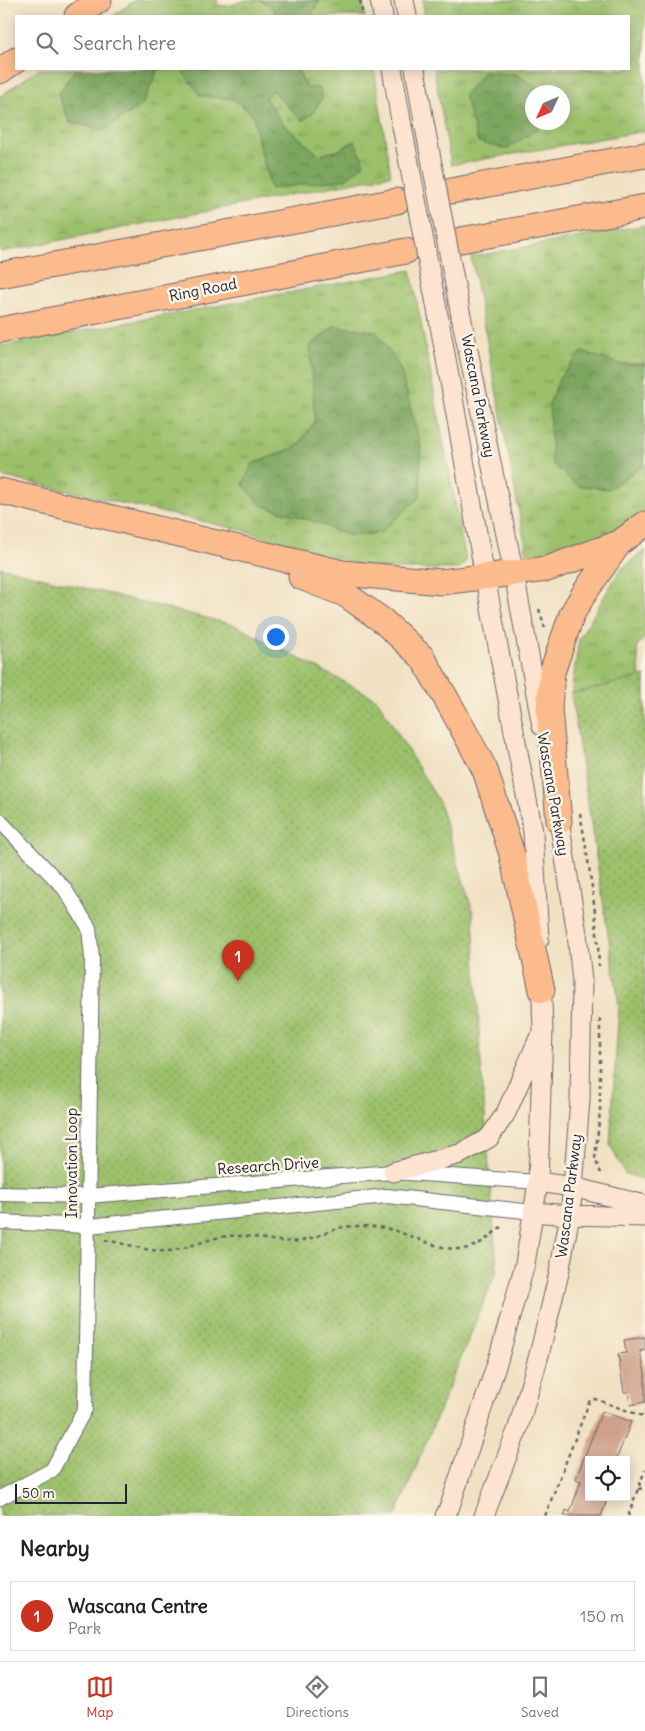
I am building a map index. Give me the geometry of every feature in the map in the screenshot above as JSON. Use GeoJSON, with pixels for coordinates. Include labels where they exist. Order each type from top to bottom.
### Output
{"type":"FeatureCollection","features":[{"type":"Feature","properties":{"kind":"highway"},"geometry":{"type":"LineString","coordinates":[[78,15],[99,0]]}},
{"type":"Feature","properties":{"kind":"highway"},"geometry":{"type":"LineString","coordinates":[[0,71],[15,61]]}},
{"type":"Feature","properties":{"kind":"highway"},"geometry":{"type":"LineString","coordinates":[[451,191],[645,155]]}},
{"type":"Feature","properties":{"kind":"highway"},"geometry":{"type":"LineString","coordinates":[[0,275],[397,201]]}},
{"type":"Feature","properties":{"kind":"highway"},"geometry":{"type":"LineString","coordinates":[[461,240],[645,207]]}},
{"type":"Feature","properties":{"kind":"highway","name":"Ring Road"},"geometry":{"type":"LineString","coordinates":[[0,330],[406,251]]}},
{"type":"Feature","properties":{"kind":"highway"},"geometry":{"type":"LineString","coordinates":[[0,491],[342,573],[389,579],[441,582],[547,569],[619,543],[645,524]]}},
{"type":"Feature","properties":{"kind":"highway"},"geometry":{"type":"LineString","coordinates":[[212,543],[345,594],[383,621],[422,657],[485,770],[511,851],[542,990]]}},
{"type":"Feature","properties":{"kind":"highway"},"geometry":{"type":"LineString","coordinates":[[559,821],[549,708],[552,672],[572,614],[619,543]]}},
{"type":"Feature","properties":{"kind":"main road"},"geometry":{"type":"LineString","coordinates":[[380,0],[383,15]]}},
{"type":"Feature","properties":{"kind":"main road"},"geometry":{"type":"LineString","coordinates":[[404,0],[407,15]]}},
{"type":"Feature","properties":{"kind":"main road","name":"Wascana Parkway"},"geometry":{"type":"LineString","coordinates":[[392,70],[533,832],[542,990],[538,1182],[525,1264],[512,1313],[450,1506],[445,1516]]}},
{"type":"Feature","properties":{"kind":"main road","name":"Wascana Parkway"},"geometry":{"type":"LineString","coordinates":[[415,70],[461,316],[514,574],[559,821],[582,981],[580,1100],[570,1216],[559,1273],[539,1355],[518,1428],[484,1516]]}},
{"type":"Feature","properties":{"kind":"main road"},"geometry":{"type":"LineString","coordinates":[[393,1172],[460,1154],[490,1138],[506,1113],[542,1030]]}},
{"type":"Feature","properties":{"kind":"main road"},"geometry":{"type":"LineString","coordinates":[[538,1182],[573,1187],[645,1204]]}},
{"type":"Feature","properties":{"kind":"main road"},"geometry":{"type":"LineString","coordinates":[[534,1212],[570,1216],[645,1217]]}},
{"type":"Feature","properties":{"kind":"street","name":"Innovation Loop"},"geometry":{"type":"LineString","coordinates":[[0,821],[64,888],[89,928],[92,958],[85,1409],[52,1470],[0,1498]]}},
{"type":"Feature","properties":{"kind":"street","name":"Research Drive"},"geometry":{"type":"LineString","coordinates":[[0,1194],[87,1196],[393,1172],[538,1182]]}},
{"type":"Feature","properties":{"kind":"street"},"geometry":{"type":"LineString","coordinates":[[0,1222],[88,1232],[387,1196],[534,1212]]}},
{"type":"Feature","properties":{"kind":"path"},"geometry":{"type":"LineString","coordinates":[[360,0],[363,15]]}},
{"type":"Feature","properties":{"kind":"path"},"geometry":{"type":"LineString","coordinates":[[88,1232],[162,1251],[184,1248],[210,1239],[227,1236],[299,1241],[340,1228],[378,1227],[396,1231],[442,1247],[458,1249],[475,1246],[501,1227]]}},
{"type":"Feature","properties":{"kind":"path"},"geometry":{"type":"LineString","coordinates":[[545,1516],[590,1400],[595,1399],[645,1417]]}},
{"type":"Feature","properties":{"kind":"path"},"geometry":{"type":"LineString","coordinates":[[628,1516],[645,1470]]}},
{"type":"Feature","properties":{"kind":"path"},"geometry":{"type":"LineString","coordinates":[[638,1489],[645,1488]]}},
{"type":"Feature","properties":{"kind":"green space"},"geometry":{"type":"Polygon","coordinates":[[[135,0],[218,0],[217,5],[229,6],[245,0],[260,0],[271,6],[277,15],[114,15],[135,0]]]}},
{"type":"Feature","properties":{"kind":"green space"},"geometry":{"type":"Polygon","coordinates":[[[260,0],[320,0],[312,15],[277,15],[271,6],[260,0]]]}},
{"type":"Feature","properties":{"kind":"green space"},"geometry":{"type":"Polygon","coordinates":[[[320,0],[362,0],[365,15],[312,15],[320,0]]]}},
{"type":"Feature","properties":{"kind":"green space"},"geometry":{"type":"Polygon","coordinates":[[[422,0],[645,0],[645,131],[451,165],[434,70],[630,70],[630,15],[425,15],[422,0]]]}},
{"type":"Feature","properties":{"kind":"green space"},"geometry":{"type":"Polygon","coordinates":[[[38,70],[75,70],[58,94],[70,122],[104,130],[142,105],[158,70],[183,70],[201,96],[234,99],[253,115],[271,189],[355,141],[337,151],[319,155],[284,125],[264,98],[273,90],[282,101],[306,87],[298,70],[374,70],[391,175],[0,252],[0,96],[38,70]]]}},
{"type":"Feature","properties":{"kind":"green space"},"geometry":{"type":"Polygon","coordinates":[[[75,70],[158,70],[142,105],[104,130],[70,122],[58,94],[75,70]]]}},
{"type":"Feature","properties":{"kind":"green space"},"geometry":{"type":"Polygon","coordinates":[[[183,70],[298,70],[306,87],[320,88],[322,98],[312,114],[303,121],[273,90],[265,98],[284,125],[319,155],[337,151],[355,141],[364,164],[346,179],[271,189],[253,115],[234,99],[201,96],[183,70]]]}},
{"type":"Feature","properties":{"kind":"green space"},"geometry":{"type":"Polygon","coordinates":[[[483,73],[516,74],[533,85],[525,85],[525,130],[536,130],[507,149],[478,142],[464,95],[483,73]]]}},
{"type":"Feature","properties":{"kind":"green space"},"geometry":{"type":"Polygon","coordinates":[[[645,225],[645,364],[620,364],[582,352],[609,489],[645,464],[645,513],[619,532],[536,562],[527,554],[471,257],[645,225]]]}},
{"type":"Feature","properties":{"kind":"green space"},"geometry":{"type":"Polygon","coordinates":[[[411,270],[466,561],[459,569],[374,569],[241,530],[0,476],[0,346],[411,270]],[[313,397],[315,421],[298,446],[252,464],[319,523],[349,536],[313,397]]]}},
{"type":"Feature","properties":{"kind":"green space"},"geometry":{"type":"Polygon","coordinates":[[[334,326],[376,331],[400,368],[421,447],[420,497],[380,533],[349,536],[319,523],[261,505],[243,485],[252,464],[298,446],[315,421],[310,346],[334,326]]]}},
{"type":"Feature","properties":{"kind":"green space"},"geometry":{"type":"Polygon","coordinates":[[[582,352],[620,364],[645,364],[645,464],[609,489],[578,486],[552,463],[549,404],[560,377],[582,352]]]}},
{"type":"Feature","properties":{"kind":"green space"},"geometry":{"type":"Polygon","coordinates":[[[645,550],[645,638],[637,646],[640,677],[571,694],[579,639],[620,570],[645,550]]]}},
{"type":"Feature","properties":{"kind":"green space"},"geometry":{"type":"Polygon","coordinates":[[[0,567],[235,625],[377,699],[439,802],[473,912],[480,1050],[497,1270],[396,1516],[0,1516],[0,567]]]}},
{"type":"Feature","properties":{"kind":"green space"},"geometry":{"type":"Polygon","coordinates":[[[645,676],[645,1180],[625,1174],[610,1145],[619,1005],[571,694],[645,676]]]}},
{"type":"Feature","properties":{"kind":"building"},"geometry":{"type":"Polygon","coordinates":[[[645,1337],[645,1350],[640,1351],[645,1373],[645,1402],[630,1405],[628,1392],[624,1392],[618,1354],[626,1353],[624,1340],[645,1337]]]}},
{"type":"Feature","properties":{"kind":"building"},"geometry":{"type":"Polygon","coordinates":[[[602,1411],[631,1422],[618,1456],[585,1456],[585,1501],[607,1501],[601,1516],[564,1516],[566,1510],[570,1512],[581,1481],[576,1479],[602,1411]]]}},
{"type":"Feature","properties":{"kind":"place","name":"Wascana Centre"},"geometry":{"type":"Point","coordinates":[238,981]}}]}
